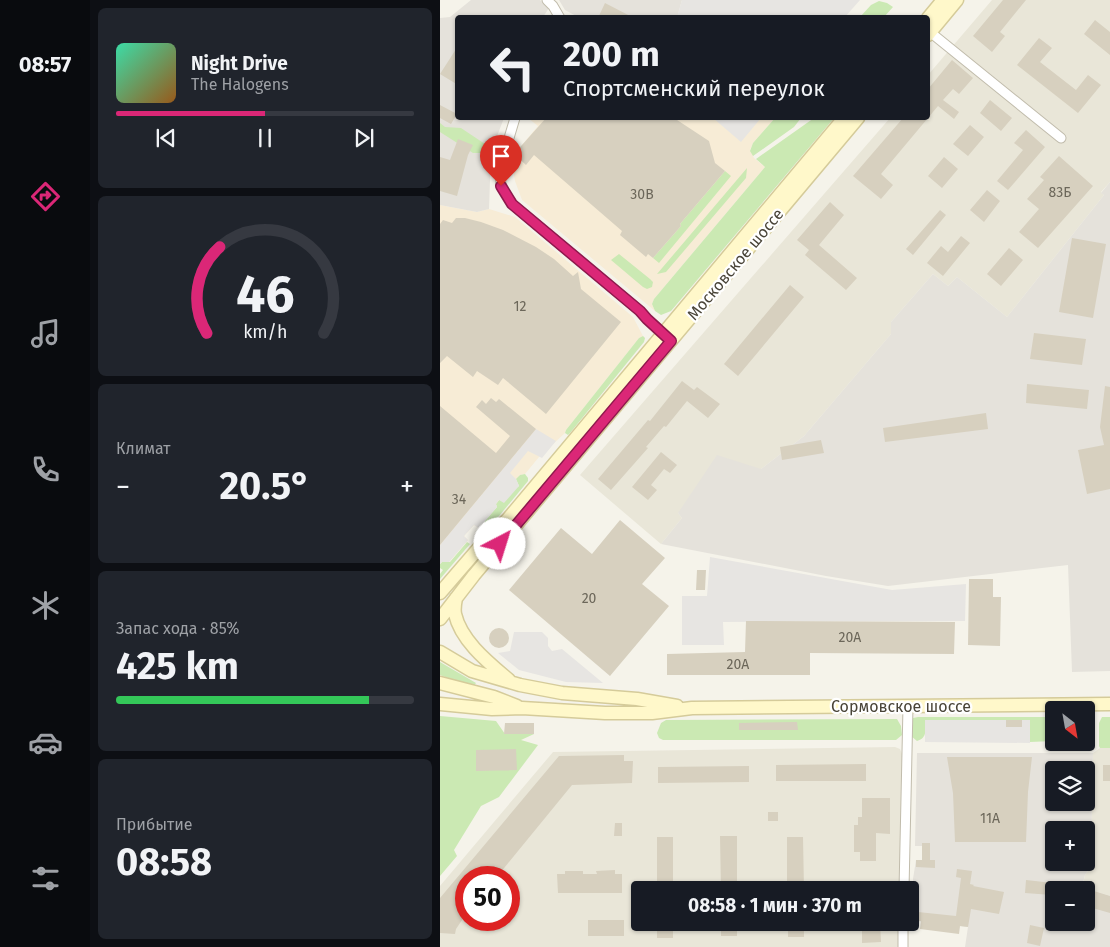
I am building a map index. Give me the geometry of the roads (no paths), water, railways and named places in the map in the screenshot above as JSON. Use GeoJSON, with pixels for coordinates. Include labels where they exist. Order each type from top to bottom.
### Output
{"type":"FeatureCollection","features":[{"type":"Feature","properties":{"kind":"main road"},"geometry":{"type":"LineString","coordinates":[[930,16],[943,0]]}},
{"type":"Feature","properties":{"kind":"main road"},"geometry":{"type":"LineString","coordinates":[[930,32],[957,0]]}},
{"type":"Feature","properties":{"kind":"main road","name":"Московское шоссе"},"geometry":{"type":"LineString","coordinates":[[440,619],[842,120]]}},
{"type":"Feature","properties":{"kind":"main road","name":"Московское шоссе"},"geometry":{"type":"LineString","coordinates":[[440,593],[484,542],[507,520],[856,120]]}},
{"type":"Feature","properties":{"kind":"main road","name":"Сормовское шоссе"},"geometry":{"type":"LineString","coordinates":[[456,598],[454,612],[460,629],[490,663],[513,683]]}},
{"type":"Feature","properties":{"kind":"main road","name":"Сормовское шоссе"},"geometry":{"type":"LineString","coordinates":[[440,652],[472,671],[513,683],[562,693],[637,699],[692,708]]}},
{"type":"Feature","properties":{"kind":"main road","name":"Сормовское шоссе"},"geometry":{"type":"LineString","coordinates":[[440,683],[494,697],[522,708]]}},
{"type":"Feature","properties":{"kind":"main road","name":"Сормовское шоссе"},"geometry":{"type":"LineString","coordinates":[[440,704],[492,709],[522,708],[605,713],[642,713],[692,708],[1110,704]]}},
{"type":"Feature","properties":{"kind":"street"},"geometry":{"type":"LineString","coordinates":[[547,0],[558,15]]}},
{"type":"Feature","properties":{"kind":"street"},"geometry":{"type":"LineString","coordinates":[[930,34],[1061,138]]}},
{"type":"Feature","properties":{"kind":"street"},"geometry":{"type":"LineString","coordinates":[[514,120],[500,168],[501,186],[512,204],[640,311],[667,337]]}},
{"type":"Feature","properties":{"kind":"street"},"geometry":{"type":"LineString","coordinates":[[904,881],[908,706]]}},
{"type":"Feature","properties":{"kind":"street"},"geometry":{"type":"LineString","coordinates":[[903,931],[903,947]]}}]}
